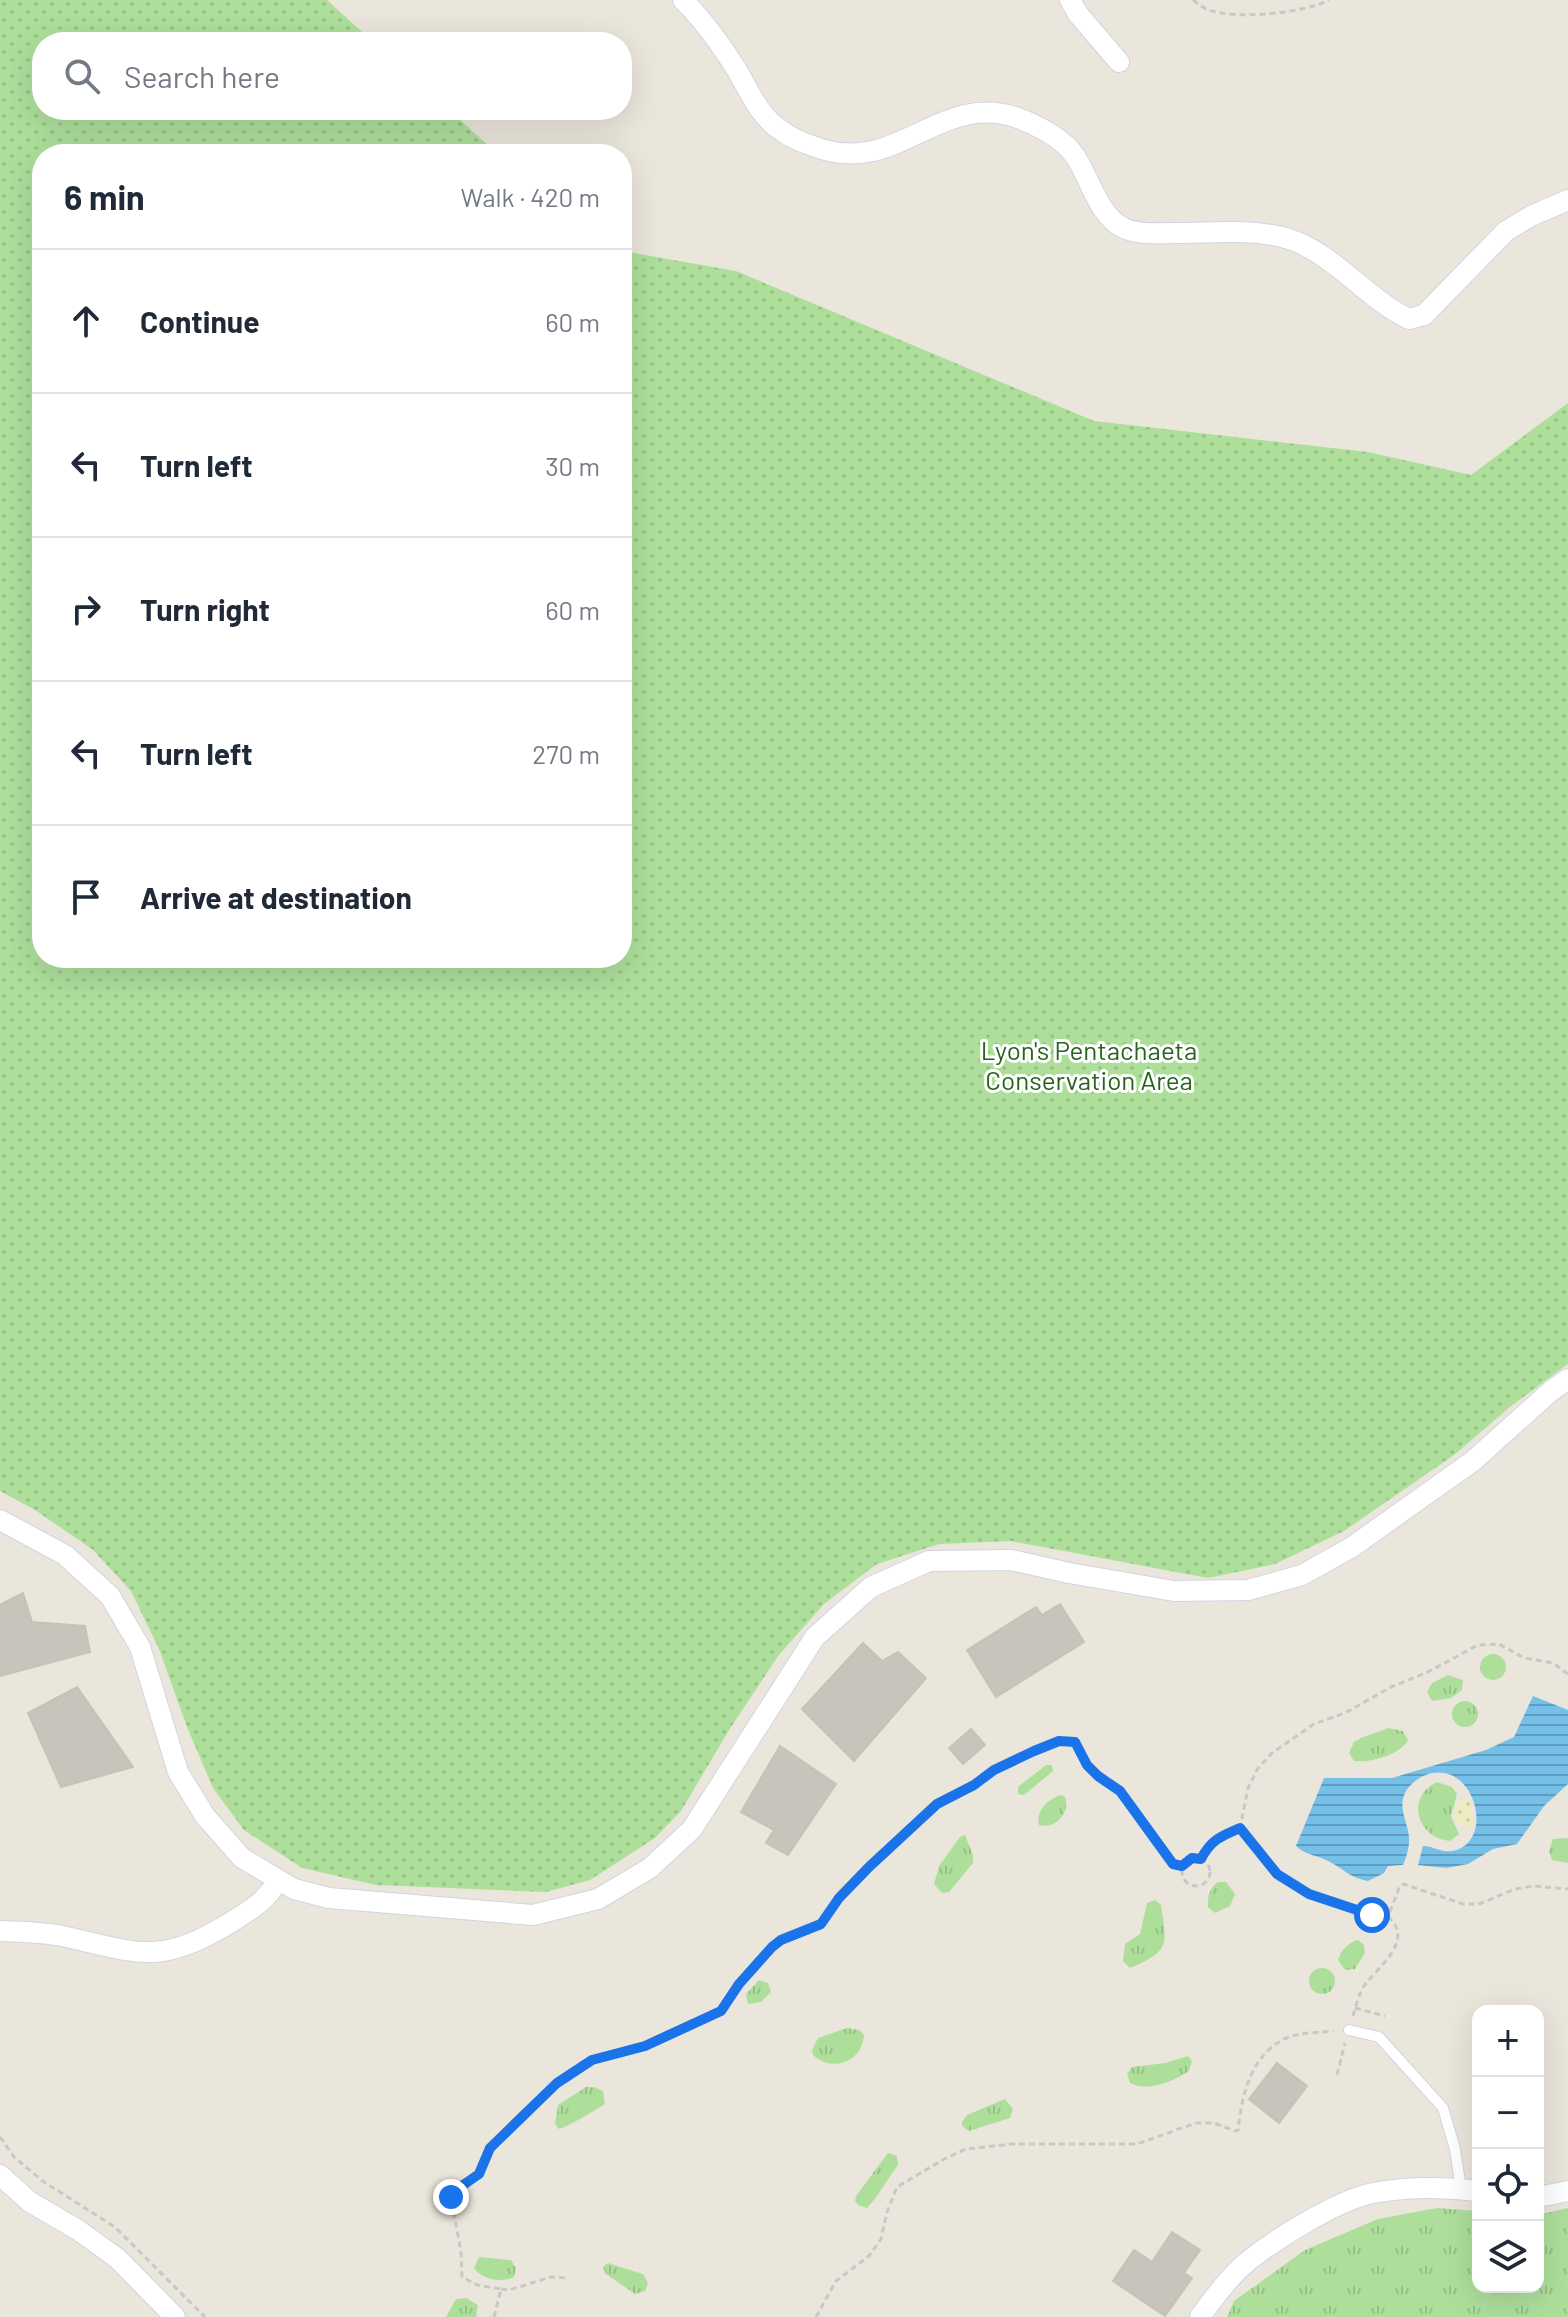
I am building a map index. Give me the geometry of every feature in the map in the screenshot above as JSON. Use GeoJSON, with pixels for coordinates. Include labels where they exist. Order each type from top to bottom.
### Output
{"type":"FeatureCollection","features":[{"type":"Feature","properties":{"kind":"street"},"geometry":{"type":"LineString","coordinates":[[683,0],[722,47],[764,116],[777,128],[808,144],[838,154],[864,154],[883,150],[959,116],[986,113],[1015,117],[1050,135],[1074,154],[1109,217],[1125,229],[1149,233],[1259,233],[1290,239],[1310,249],[1393,311],[1409,319],[1424,315],[1506,231],[1568,200]]}},
{"type":"Feature","properties":{"kind":"street"},"geometry":{"type":"LineString","coordinates":[[1070,0],[1078,14],[1119,62]]}},
{"type":"Feature","properties":{"kind":"street"},"geometry":{"type":"LineString","coordinates":[[0,1520],[65,1555],[110,1596],[140,1647],[178,1772],[205,1816],[242,1858],[294,1889],[329,1898],[533,1915],[598,1899],[650,1868],[692,1829],[815,1637],[871,1587],[929,1561],[1011,1560],[1174,1591],[1248,1590],[1302,1575],[1352,1547],[1462,1469],[1568,1379]]}},
{"type":"Feature","properties":{"kind":"street"},"geometry":{"type":"LineString","coordinates":[[0,1931],[60,1936],[139,1954],[173,1951],[201,1940],[262,1902],[278,1880]]}},
{"type":"Feature","properties":{"kind":"street"},"geometry":{"type":"LineString","coordinates":[[0,2175],[30,2202],[78,2230],[117,2258],[175,2317]]}},
{"type":"Feature","properties":{"kind":"street"},"geometry":{"type":"LineString","coordinates":[[1200,2317],[1218,2290],[1241,2267],[1322,2214],[1370,2193],[1470,2190]]}},
{"type":"Feature","properties":{"kind":"street"},"geometry":{"type":"LineString","coordinates":[[1544,2196],[1568,2191]]}},
{"type":"Feature","properties":{"kind":"lane"},"geometry":{"type":"LineString","coordinates":[[1349,2030],[1379,2037],[1443,2108],[1470,2190]]}},
{"type":"Feature","properties":{"kind":"path"},"geometry":{"type":"LineString","coordinates":[[1193,0],[1206,10],[1223,14],[1295,12],[1329,0]]}},
{"type":"Feature","properties":{"kind":"path"},"geometry":{"type":"LineString","coordinates":[[1240,1828],[1248,1788],[1258,1768],[1272,1753],[1314,1724],[1345,1713],[1478,1645],[1499,1644],[1524,1658],[1553,1663],[1568,1674]]}},
{"type":"Feature","properties":{"kind":"path"},"geometry":{"type":"LineString","coordinates":[[568,2278],[551,2277],[509,2290],[477,2285],[462,2277],[461,2252],[451,2197],[453,2192],[479,2174],[490,2148],[557,2083],[592,2060],[645,2046],[721,2011],[739,1984],[772,1947],[781,1940],[821,1924],[859,1877],[937,1804],[974,1785],[994,1770],[1034,1751],[1068,1740],[1075,1742],[1087,1765],[1098,1776],[1120,1791],[1173,1864],[1182,1866]]}},
{"type":"Feature","properties":{"kind":"path"},"geometry":{"type":"LineString","coordinates":[[1201,1859],[1216,1838],[1240,1828]]}},
{"type":"Feature","properties":{"kind":"path"},"geometry":{"type":"LineString","coordinates":[[1240,1828],[1277,1874],[1309,1894],[1372,1915],[1388,1917],[1398,1930],[1390,1957],[1363,1988],[1337,2075]]}},
{"type":"Feature","properties":{"kind":"path"},"geometry":{"type":"LineString","coordinates":[[1192,1858],[1201,1859],[1208,1865],[1210,1873],[1206,1881],[1198,1886],[1186,1882],[1182,1866],[1192,1858]]}},
{"type":"Feature","properties":{"kind":"path"},"geometry":{"type":"LineString","coordinates":[[1388,1917],[1403,1884],[1463,1904],[1479,1904],[1515,1889],[1534,1886],[1568,1889]]}},
{"type":"Feature","properties":{"kind":"path"},"geometry":{"type":"LineString","coordinates":[[1355,2008],[1385,2016]]}},
{"type":"Feature","properties":{"kind":"path"},"geometry":{"type":"LineString","coordinates":[[816,2317],[836,2281],[869,2256],[881,2239],[897,2187],[946,2158],[966,2149],[1012,2144],[1137,2144],[1196,2123],[1214,2123],[1235,2131],[1238,2130],[1242,2094],[1255,2067],[1272,2048],[1295,2035],[1349,2030]]}},
{"type":"Feature","properties":{"kind":"path"},"geometry":{"type":"LineString","coordinates":[[494,2317],[501,2289]]}},
{"type":"Feature","properties":{"kind":"green space","name":"Lyon's Pentachaeta Conservation Area"},"geometry":{"type":"Polygon","coordinates":[[[0,0],[327,0],[362,32],[32,32],[32,120],[460,120],[487,144],[32,144],[32,968],[632,968],[632,253],[736,271],[1094,421],[1368,452],[1471,475],[1568,403],[1568,1364],[1511,1406],[1454,1455],[1344,1531],[1275,1564],[1208,1578],[1011,1541],[939,1544],[877,1564],[824,1604],[778,1656],[681,1811],[655,1838],[590,1880],[546,1892],[376,1885],[302,1868],[244,1830],[213,1788],[159,1649],[131,1591],[92,1549],[35,1510],[0,1491],[0,0]]]}},
{"type":"Feature","properties":{"kind":"green space"},"geometry":{"type":"Polygon","coordinates":[[[1493,1654],[1502,1658],[1506,1667],[1502,1676],[1493,1680],[1484,1676],[1480,1667],[1484,1658],[1493,1654]]]}},
{"type":"Feature","properties":{"kind":"green space"},"geometry":{"type":"Polygon","coordinates":[[[1448,1675],[1463,1680],[1462,1690],[1451,1698],[1432,1701],[1427,1692],[1432,1683],[1448,1675]]]}},
{"type":"Feature","properties":{"kind":"green space"},"geometry":{"type":"Polygon","coordinates":[[[1465,1701],[1474,1705],[1478,1714],[1474,1723],[1465,1727],[1456,1723],[1452,1714],[1456,1705],[1465,1701]]]}},
{"type":"Feature","properties":{"kind":"green space"},"geometry":{"type":"Polygon","coordinates":[[[1388,1728],[1403,1731],[1408,1740],[1399,1750],[1368,1761],[1354,1761],[1349,1753],[1354,1742],[1388,1728]]]}},
{"type":"Feature","properties":{"kind":"green space"},"geometry":{"type":"Polygon","coordinates":[[[1046,1765],[1052,1765],[1053,1771],[1024,1795],[1018,1794],[1018,1787],[1046,1765]]]}},
{"type":"Feature","properties":{"kind":"green space"},"geometry":{"type":"Polygon","coordinates":[[[1437,1782],[1452,1787],[1457,1794],[1451,1816],[1459,1834],[1450,1841],[1430,1833],[1419,1816],[1421,1797],[1437,1782]]]}},
{"type":"Feature","properties":{"kind":"green space"},"geometry":{"type":"Polygon","coordinates":[[[1061,1795],[1066,1803],[1064,1814],[1051,1825],[1039,1825],[1039,1815],[1044,1806],[1061,1795]]]}},
{"type":"Feature","properties":{"kind":"green space"},"geometry":{"type":"Polygon","coordinates":[[[965,1835],[973,1863],[949,1892],[942,1893],[934,1884],[939,1866],[960,1837],[965,1835]]]}},
{"type":"Feature","properties":{"kind":"green space"},"geometry":{"type":"Polygon","coordinates":[[[1568,1838],[1568,1863],[1552,1860],[1549,1851],[1553,1839],[1568,1838]]]}},
{"type":"Feature","properties":{"kind":"green space"},"geometry":{"type":"Polygon","coordinates":[[[1218,1882],[1226,1882],[1235,1894],[1230,1906],[1215,1913],[1208,1907],[1208,1900],[1211,1889],[1218,1882]]]}},
{"type":"Feature","properties":{"kind":"green space"},"geometry":{"type":"Polygon","coordinates":[[[1155,1900],[1161,1905],[1163,1945],[1153,1956],[1130,1968],[1123,1961],[1125,1944],[1140,1934],[1147,1903],[1155,1900]]]}},
{"type":"Feature","properties":{"kind":"green space"},"geometry":{"type":"Polygon","coordinates":[[[1358,1940],[1364,1945],[1365,1953],[1355,1969],[1345,1970],[1339,1957],[1348,1945],[1358,1940]]]}},
{"type":"Feature","properties":{"kind":"green space"},"geometry":{"type":"Polygon","coordinates":[[[1322,1968],[1331,1972],[1335,1981],[1331,1990],[1322,1994],[1313,1990],[1309,1981],[1313,1972],[1322,1968]]]}},
{"type":"Feature","properties":{"kind":"green space"},"geometry":{"type":"Polygon","coordinates":[[[759,1980],[768,1983],[771,1992],[761,2002],[748,2004],[746,1994],[759,1980]]]}},
{"type":"Feature","properties":{"kind":"green space"},"geometry":{"type":"Polygon","coordinates":[[[847,2028],[859,2030],[864,2035],[858,2052],[852,2058],[837,2064],[813,2055],[818,2038],[847,2028]]]}},
{"type":"Feature","properties":{"kind":"green space"},"geometry":{"type":"Polygon","coordinates":[[[1188,2056],[1192,2061],[1189,2071],[1175,2079],[1152,2086],[1130,2083],[1127,2074],[1132,2067],[1165,2063],[1188,2056]]]}},
{"type":"Feature","properties":{"kind":"green space"},"geometry":{"type":"Polygon","coordinates":[[[586,2087],[603,2091],[605,2104],[559,2129],[555,2124],[558,2105],[586,2087]]]}},
{"type":"Feature","properties":{"kind":"green space"},"geometry":{"type":"Polygon","coordinates":[[[1005,2099],[1013,2109],[1010,2118],[969,2131],[962,2126],[967,2115],[1005,2099]]]}},
{"type":"Feature","properties":{"kind":"green space"},"geometry":{"type":"Polygon","coordinates":[[[888,2153],[897,2156],[898,2165],[867,2208],[858,2205],[856,2196],[888,2153]]]}},
{"type":"Feature","properties":{"kind":"green space"},"geometry":{"type":"Polygon","coordinates":[[[1437,2208],[1472,2211],[1472,2293],[1544,2293],[1544,2214],[1568,2208],[1568,2317],[1227,2317],[1234,2301],[1305,2250],[1378,2219],[1437,2208]]]}},
{"type":"Feature","properties":{"kind":"green space"},"geometry":{"type":"Polygon","coordinates":[[[479,2257],[511,2260],[516,2268],[514,2277],[498,2280],[487,2278],[474,2268],[479,2257]]]}},
{"type":"Feature","properties":{"kind":"green space"},"geometry":{"type":"Polygon","coordinates":[[[608,2263],[643,2274],[648,2283],[645,2291],[635,2294],[606,2274],[603,2267],[608,2263]]]}},
{"type":"Feature","properties":{"kind":"green space"},"geometry":{"type":"Polygon","coordinates":[[[466,2298],[478,2305],[476,2317],[446,2317],[456,2299],[466,2298]]]}},
{"type":"Feature","properties":{"kind":"sand"},"geometry":{"type":"Polygon","coordinates":[[[1466,1799],[1471,1804],[1473,1822],[1467,1828],[1458,1824],[1454,1815],[1458,1803],[1466,1799]]]}},
{"type":"Feature","properties":{"kind":"water"},"geometry":{"type":"Polygon","coordinates":[[[1533,1696],[1568,1710],[1568,1784],[1544,1806],[1517,1844],[1493,1849],[1468,1864],[1446,1868],[1418,1865],[1423,1846],[1453,1851],[1467,1844],[1474,1832],[1474,1802],[1466,1787],[1455,1777],[1440,1772],[1421,1777],[1405,1793],[1402,1805],[1409,1841],[1403,1865],[1388,1866],[1384,1873],[1368,1881],[1296,1846],[1324,1778],[1392,1778],[1486,1750],[1514,1737],[1533,1696]]]}},
{"type":"Feature","properties":{"kind":"building"},"geometry":{"type":"Polygon","coordinates":[[[23,1593],[32,1622],[85,1626],[90,1652],[0,1676],[0,1605],[23,1593]]]}},
{"type":"Feature","properties":{"kind":"building"},"geometry":{"type":"Polygon","coordinates":[[[1060,1604],[1084,1642],[996,1697],[967,1650],[1036,1607],[1042,1615],[1060,1604]]]}},
{"type":"Feature","properties":{"kind":"building"},"geometry":{"type":"Polygon","coordinates":[[[863,1643],[882,1661],[898,1652],[926,1678],[854,1761],[802,1709],[863,1643]]]}},
{"type":"Feature","properties":{"kind":"building"},"geometry":{"type":"Polygon","coordinates":[[[77,1687],[133,1767],[61,1787],[28,1713],[77,1687]]]}},
{"type":"Feature","properties":{"kind":"building"},"geometry":{"type":"Polygon","coordinates":[[[971,1729],[985,1745],[963,1764],[949,1748],[971,1729]]]}},
{"type":"Feature","properties":{"kind":"building"},"geometry":{"type":"Polygon","coordinates":[[[780,1746],[836,1784],[788,1855],[766,1843],[774,1830],[741,1812],[780,1746]]]}},
{"type":"Feature","properties":{"kind":"building"},"geometry":{"type":"Polygon","coordinates":[[[1277,2063],[1307,2086],[1279,2123],[1249,2099],[1277,2063]]]}},
{"type":"Feature","properties":{"kind":"building"},"geometry":{"type":"Polygon","coordinates":[[[1172,2232],[1200,2250],[1184,2273],[1192,2278],[1165,2316],[1113,2281],[1134,2250],[1152,2262],[1172,2232]]]}},
{"type":"Feature","properties":{"kind":"route"},"geometry":{"type":"LineString","coordinates":[[451,2197],[453,2192],[479,2174],[490,2148],[557,2083],[592,2060],[645,2046],[721,2011],[745,1976],[756,1968],[772,1947],[781,1940],[821,1924],[839,1898],[937,1804],[974,1785],[994,1770],[1059,1741],[1075,1742],[1087,1765],[1120,1791],[1173,1864],[1182,1866],[1192,1858],[1201,1859],[1216,1838],[1240,1828],[1277,1874],[1309,1894],[1372,1915]]}}]}
